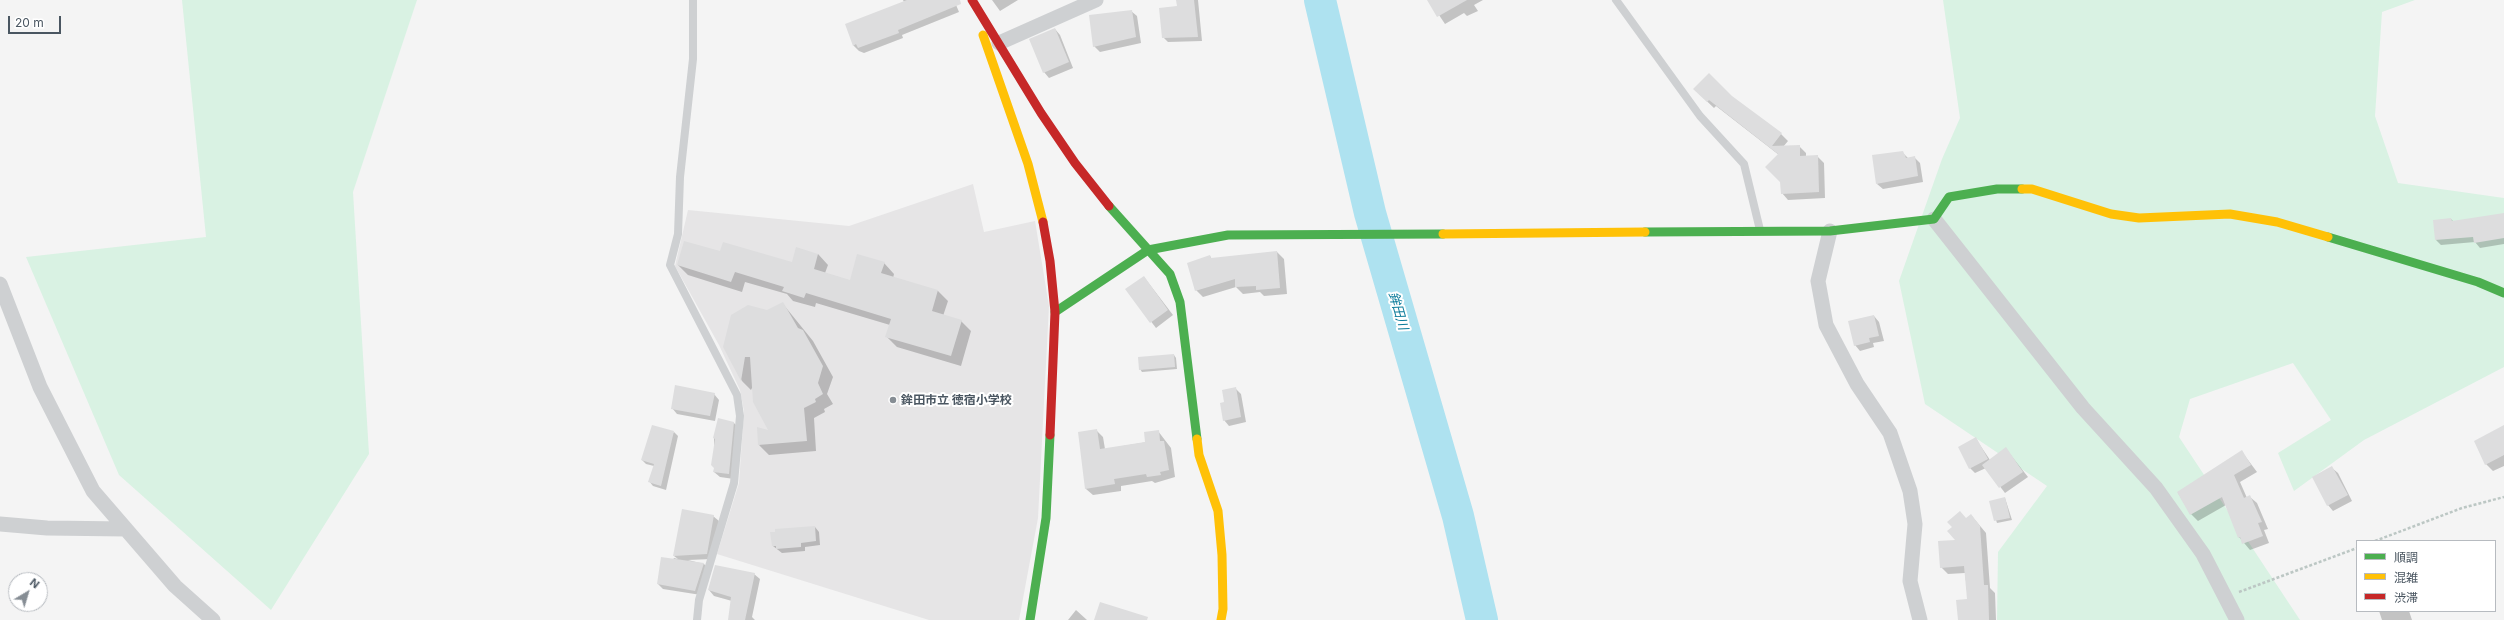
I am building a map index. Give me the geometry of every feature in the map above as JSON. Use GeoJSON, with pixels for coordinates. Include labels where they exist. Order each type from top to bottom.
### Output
{"type":"FeatureCollection","features":[{"type":"Feature","properties":{"kind":"street"},"geometry":{"type":"LineString","coordinates":[[971,0],[1041,113],[1075,163],[1099,195],[1170,274],[1180,302],[1199,455],[1218,511],[1222,555],[1223,609],[1221,620]]}},
{"type":"Feature","properties":{"kind":"street"},"geometry":{"type":"LineString","coordinates":[[971,0],[999,77],[1041,212],[1050,261],[1055,312],[1046,518],[1030,620]]}},
{"type":"Feature","properties":{"kind":"street"},"geometry":{"type":"LineString","coordinates":[[999,43],[1096,0]]}},
{"type":"Feature","properties":{"kind":"street"},"geometry":{"type":"LineString","coordinates":[[1055,312],[1148,250],[1228,235],[1830,231],[1934,219],[1949,197],[1997,189],[2032,189],[2111,214],[2139,218],[2230,214],[2284,224],[2471,280],[2504,293]]}},
{"type":"Feature","properties":{"kind":"street"},"geometry":{"type":"LineString","coordinates":[[1934,219],[2083,408],[2156,488],[2202,554],[2237,620]]}},
{"type":"Feature","properties":{"kind":"street"},"geometry":{"type":"LineString","coordinates":[[1830,231],[1818,281],[1826,325],[1857,384],[1890,433],[1910,491],[1915,524],[1910,581],[1920,620]]}},
{"type":"Feature","properties":{"kind":"street"},"geometry":{"type":"LineString","coordinates":[[0,284],[40,387],[93,491],[176,586],[213,620]]}},
{"type":"Feature","properties":{"kind":"street"},"geometry":{"type":"LineString","coordinates":[[0,524],[47,528],[126,529]]}},
{"type":"Feature","properties":{"kind":"lane"},"geometry":{"type":"LineString","coordinates":[[693,0],[693,60],[680,177],[678,234],[670,266],[737,395],[740,416],[734,483],[699,600],[697,620]]}},
{"type":"Feature","properties":{"kind":"lane"},"geometry":{"type":"LineString","coordinates":[[1616,0],[1700,116],[1744,164],[1760,231]]}},
{"type":"Feature","properties":{"kind":"path"},"geometry":{"type":"LineString","coordinates":[[2378,540],[2462,508],[2504,496]]}},
{"type":"Feature","properties":{"kind":"path"},"geometry":{"type":"LineString","coordinates":[[2226,597],[2356,548]]}},
{"type":"Feature","properties":{"kind":"shaded area","name":"鉾田市立 徳宿小学校"},"geometry":{"type":"Polygon","coordinates":[[[973,184],[984,232],[1035,221],[1049,306],[1038,518],[1019,620],[929,620],[717,554],[739,483],[744,411],[740,390],[719,345],[675,266],[688,210],[849,226],[973,184]]]}},
{"type":"Feature","properties":{"kind":"green space"},"geometry":{"type":"Polygon","coordinates":[[[182,0],[417,0],[353,192],[369,454],[271,610],[119,475],[26,257],[206,237],[182,0]]]}},
{"type":"Feature","properties":{"kind":"green space"},"geometry":{"type":"Polygon","coordinates":[[[1943,0],[2415,0],[2382,12],[2375,116],[2398,183],[2504,198],[2504,367],[2364,440],[2294,491],[2278,453],[2331,420],[2293,363],[2190,399],[2179,437],[2300,620],[1997,620],[1998,552],[2047,486],[1925,404],[1899,281],[1942,159],[1960,118],[1943,0]]]}},
{"type":"Feature","properties":{"kind":"building"},"geometry":{"type":"Polygon","coordinates":[[[907,0],[960,0],[961,4],[898,30],[899,33],[858,48],[856,44],[853,46],[845,24],[907,0]]]}},
{"type":"Feature","properties":{"kind":"building"},"geometry":{"type":"Polygon","coordinates":[[[1176,0],[1194,0],[1198,37],[1162,38],[1159,8],[1177,6],[1176,0]]]}},
{"type":"Feature","properties":{"kind":"building"},"geometry":{"type":"Polygon","coordinates":[[[1427,0],[1467,0],[1437,17],[1427,0]]]}},
{"type":"Feature","properties":{"kind":"building"},"geometry":{"type":"Polygon","coordinates":[[[1132,10],[1136,37],[1093,47],[1089,15],[1132,10]]]}},
{"type":"Feature","properties":{"kind":"building"},"geometry":{"type":"Polygon","coordinates":[[[1055,28],[1069,62],[1043,73],[1029,39],[1055,28]]]}},
{"type":"Feature","properties":{"kind":"building"},"geometry":{"type":"Polygon","coordinates":[[[1709,73],[1732,96],[1782,133],[1772,146],[1800,145],[1800,156],[1818,155],[1819,192],[1781,194],[1780,182],[1765,167],[1778,154],[1709,100],[1707,102],[1693,89],[1709,73]]]}},
{"type":"Feature","properties":{"kind":"building"},"geometry":{"type":"Polygon","coordinates":[[[1903,151],[1906,158],[1915,156],[1918,176],[1876,184],[1872,155],[1903,151]]]}},
{"type":"Feature","properties":{"kind":"building"},"geometry":{"type":"Polygon","coordinates":[[[2504,213],[2504,238],[2474,243],[2473,237],[2435,240],[2433,220],[2451,218],[2452,221],[2504,213]]]}},
{"type":"Feature","properties":{"kind":"building"},"geometry":{"type":"Polygon","coordinates":[[[684,241],[720,251],[723,242],[792,262],[796,247],[818,254],[814,269],[850,280],[857,254],[885,262],[881,273],[938,290],[932,311],[962,320],[951,356],[885,337],[891,319],[806,293],[804,298],[782,291],[784,287],[735,272],[731,282],[677,265],[684,241]]]}},
{"type":"Feature","properties":{"kind":"building"},"geometry":{"type":"Polygon","coordinates":[[[1277,251],[1280,288],[1256,290],[1256,286],[1235,287],[1235,279],[1195,291],[1187,263],[1210,255],[1211,258],[1277,251]]]}},
{"type":"Feature","properties":{"kind":"building"},"geometry":{"type":"Polygon","coordinates":[[[1144,276],[1168,310],[1150,323],[1125,289],[1144,276]]]}},
{"type":"Feature","properties":{"kind":"building"},"geometry":{"type":"Polygon","coordinates":[[[783,302],[798,328],[803,330],[823,366],[818,383],[823,394],[815,399],[816,402],[804,408],[807,441],[758,445],[757,427],[768,430],[753,402],[750,357],[745,357],[741,381],[723,347],[731,315],[748,305],[767,310],[783,302]]]}},
{"type":"Feature","properties":{"kind":"building"},"geometry":{"type":"Polygon","coordinates":[[[1874,315],[1879,336],[1869,338],[1870,342],[1854,346],[1848,321],[1874,315]]]}},
{"type":"Feature","properties":{"kind":"building"},"geometry":{"type":"Polygon","coordinates":[[[1174,354],[1175,367],[1139,370],[1138,357],[1174,354]]]}},
{"type":"Feature","properties":{"kind":"building"},"geometry":{"type":"Polygon","coordinates":[[[675,385],[715,393],[710,416],[671,409],[675,385]]]}},
{"type":"Feature","properties":{"kind":"building"},"geometry":{"type":"Polygon","coordinates":[[[1236,387],[1241,417],[1223,421],[1220,403],[1224,402],[1222,390],[1236,387]]]}},
{"type":"Feature","properties":{"kind":"building"},"geometry":{"type":"Polygon","coordinates":[[[718,418],[734,422],[729,474],[713,472],[714,468],[711,465],[715,439],[713,438],[718,418]]]}},
{"type":"Feature","properties":{"kind":"building"},"geometry":{"type":"Polygon","coordinates":[[[652,425],[674,431],[661,486],[648,482],[654,464],[641,460],[652,425]]]}},
{"type":"Feature","properties":{"kind":"building"},"geometry":{"type":"Polygon","coordinates":[[[2504,425],[2504,455],[2485,465],[2474,441],[2504,425]]]}},
{"type":"Feature","properties":{"kind":"building"},"geometry":{"type":"Polygon","coordinates":[[[1097,429],[1100,449],[1145,442],[1144,432],[1159,430],[1160,441],[1164,441],[1169,470],[1160,472],[1161,475],[1147,477],[1146,474],[1114,479],[1115,484],[1085,489],[1078,432],[1097,429]]]}},
{"type":"Feature","properties":{"kind":"building"},"geometry":{"type":"Polygon","coordinates":[[[1976,437],[1988,459],[1969,469],[1958,447],[1976,437]]]}},
{"type":"Feature","properties":{"kind":"building"},"geometry":{"type":"Polygon","coordinates":[[[2006,447],[2023,472],[1999,488],[1982,465],[2006,447]]]}},
{"type":"Feature","properties":{"kind":"building"},"geometry":{"type":"Polygon","coordinates":[[[2242,450],[2251,465],[2234,475],[2244,498],[2250,495],[2262,522],[2258,523],[2263,536],[2242,544],[2240,537],[2238,538],[2222,497],[2190,515],[2177,492],[2242,450]]]}},
{"type":"Feature","properties":{"kind":"building"},"geometry":{"type":"Polygon","coordinates":[[[2332,466],[2348,495],[2327,506],[2312,477],[2332,466]]]}},
{"type":"Feature","properties":{"kind":"building"},"geometry":{"type":"Polygon","coordinates":[[[2005,497],[2010,518],[1994,521],[1989,501],[2005,497]]]}},
{"type":"Feature","properties":{"kind":"building"},"geometry":{"type":"Polygon","coordinates":[[[682,509],[714,515],[707,554],[673,556],[682,509]]]}},
{"type":"Feature","properties":{"kind":"building"},"geometry":{"type":"Polygon","coordinates":[[[1960,511],[1966,518],[1971,514],[1980,526],[1984,585],[1988,585],[1989,620],[1958,620],[1956,600],[1967,599],[1964,566],[1940,568],[1938,541],[1955,540],[1947,531],[1952,527],[1947,522],[1960,511]]]}},
{"type":"Feature","properties":{"kind":"building"},"geometry":{"type":"Polygon","coordinates":[[[815,526],[816,541],[801,543],[801,547],[776,549],[776,546],[772,546],[770,532],[775,532],[775,529],[815,526]]]}},
{"type":"Feature","properties":{"kind":"building"},"geometry":{"type":"Polygon","coordinates":[[[661,557],[704,563],[695,591],[657,584],[661,557]]]}},
{"type":"Feature","properties":{"kind":"building"},"geometry":{"type":"Polygon","coordinates":[[[715,565],[755,573],[745,620],[728,620],[731,597],[708,590],[715,565]]]}},
{"type":"Feature","properties":{"kind":"building"},"geometry":{"type":"Polygon","coordinates":[[[1100,602],[1148,617],[1147,620],[1094,620],[1100,602]]]}},
{"type":"Feature","properties":{"kind":"waterway","name":"鉾田川"},"geometry":{"type":"LineString","coordinates":[[1320,0],[1370,213],[1458,516],[1482,620]]}},
{"type":"Feature","properties":{"kind":"traffic: fast"},"geometry":{"type":"LineString","coordinates":[[1645,232],[1830,231],[1934,219],[1949,197],[1997,189],[2022,189]]}},
{"type":"Feature","properties":{"kind":"traffic: fast"},"geometry":{"type":"LineString","coordinates":[[1109,206],[1170,274],[1180,302],[1197,439]]}},
{"type":"Feature","properties":{"kind":"traffic: fast"},"geometry":{"type":"LineString","coordinates":[[1055,312],[1148,250],[1228,235],[1443,234]]}},
{"type":"Feature","properties":{"kind":"traffic: fast"},"geometry":{"type":"LineString","coordinates":[[2328,237],[2478,282],[2504,293]]}},
{"type":"Feature","properties":{"kind":"traffic: fast"},"geometry":{"type":"LineString","coordinates":[[1030,620],[1046,518],[1050,435]]}},
{"type":"Feature","properties":{"kind":"traffic: slow"},"geometry":{"type":"LineString","coordinates":[[983,35],[1028,164],[1043,222]]}},
{"type":"Feature","properties":{"kind":"traffic: slow"},"geometry":{"type":"LineString","coordinates":[[2022,189],[2032,189],[2111,214],[2139,218],[2230,214],[2277,222],[2328,237]]}},
{"type":"Feature","properties":{"kind":"traffic: slow"},"geometry":{"type":"LineString","coordinates":[[1443,234],[1645,232]]}},
{"type":"Feature","properties":{"kind":"traffic: slow"},"geometry":{"type":"LineString","coordinates":[[1197,439],[1199,455],[1218,511],[1222,555],[1223,609],[1221,620]]}},
{"type":"Feature","properties":{"kind":"traffic: jam"},"geometry":{"type":"LineString","coordinates":[[972,0],[1041,113],[1075,163],[1109,206]]}},
{"type":"Feature","properties":{"kind":"traffic: jam"},"geometry":{"type":"LineString","coordinates":[[1043,222],[1050,261],[1055,312],[1050,435]]}},
{"type":"Feature","properties":{"kind":"place","name":"鉾田市立 徳宿小学校"},"geometry":{"type":"Point","coordinates":[893,400]}}]}
